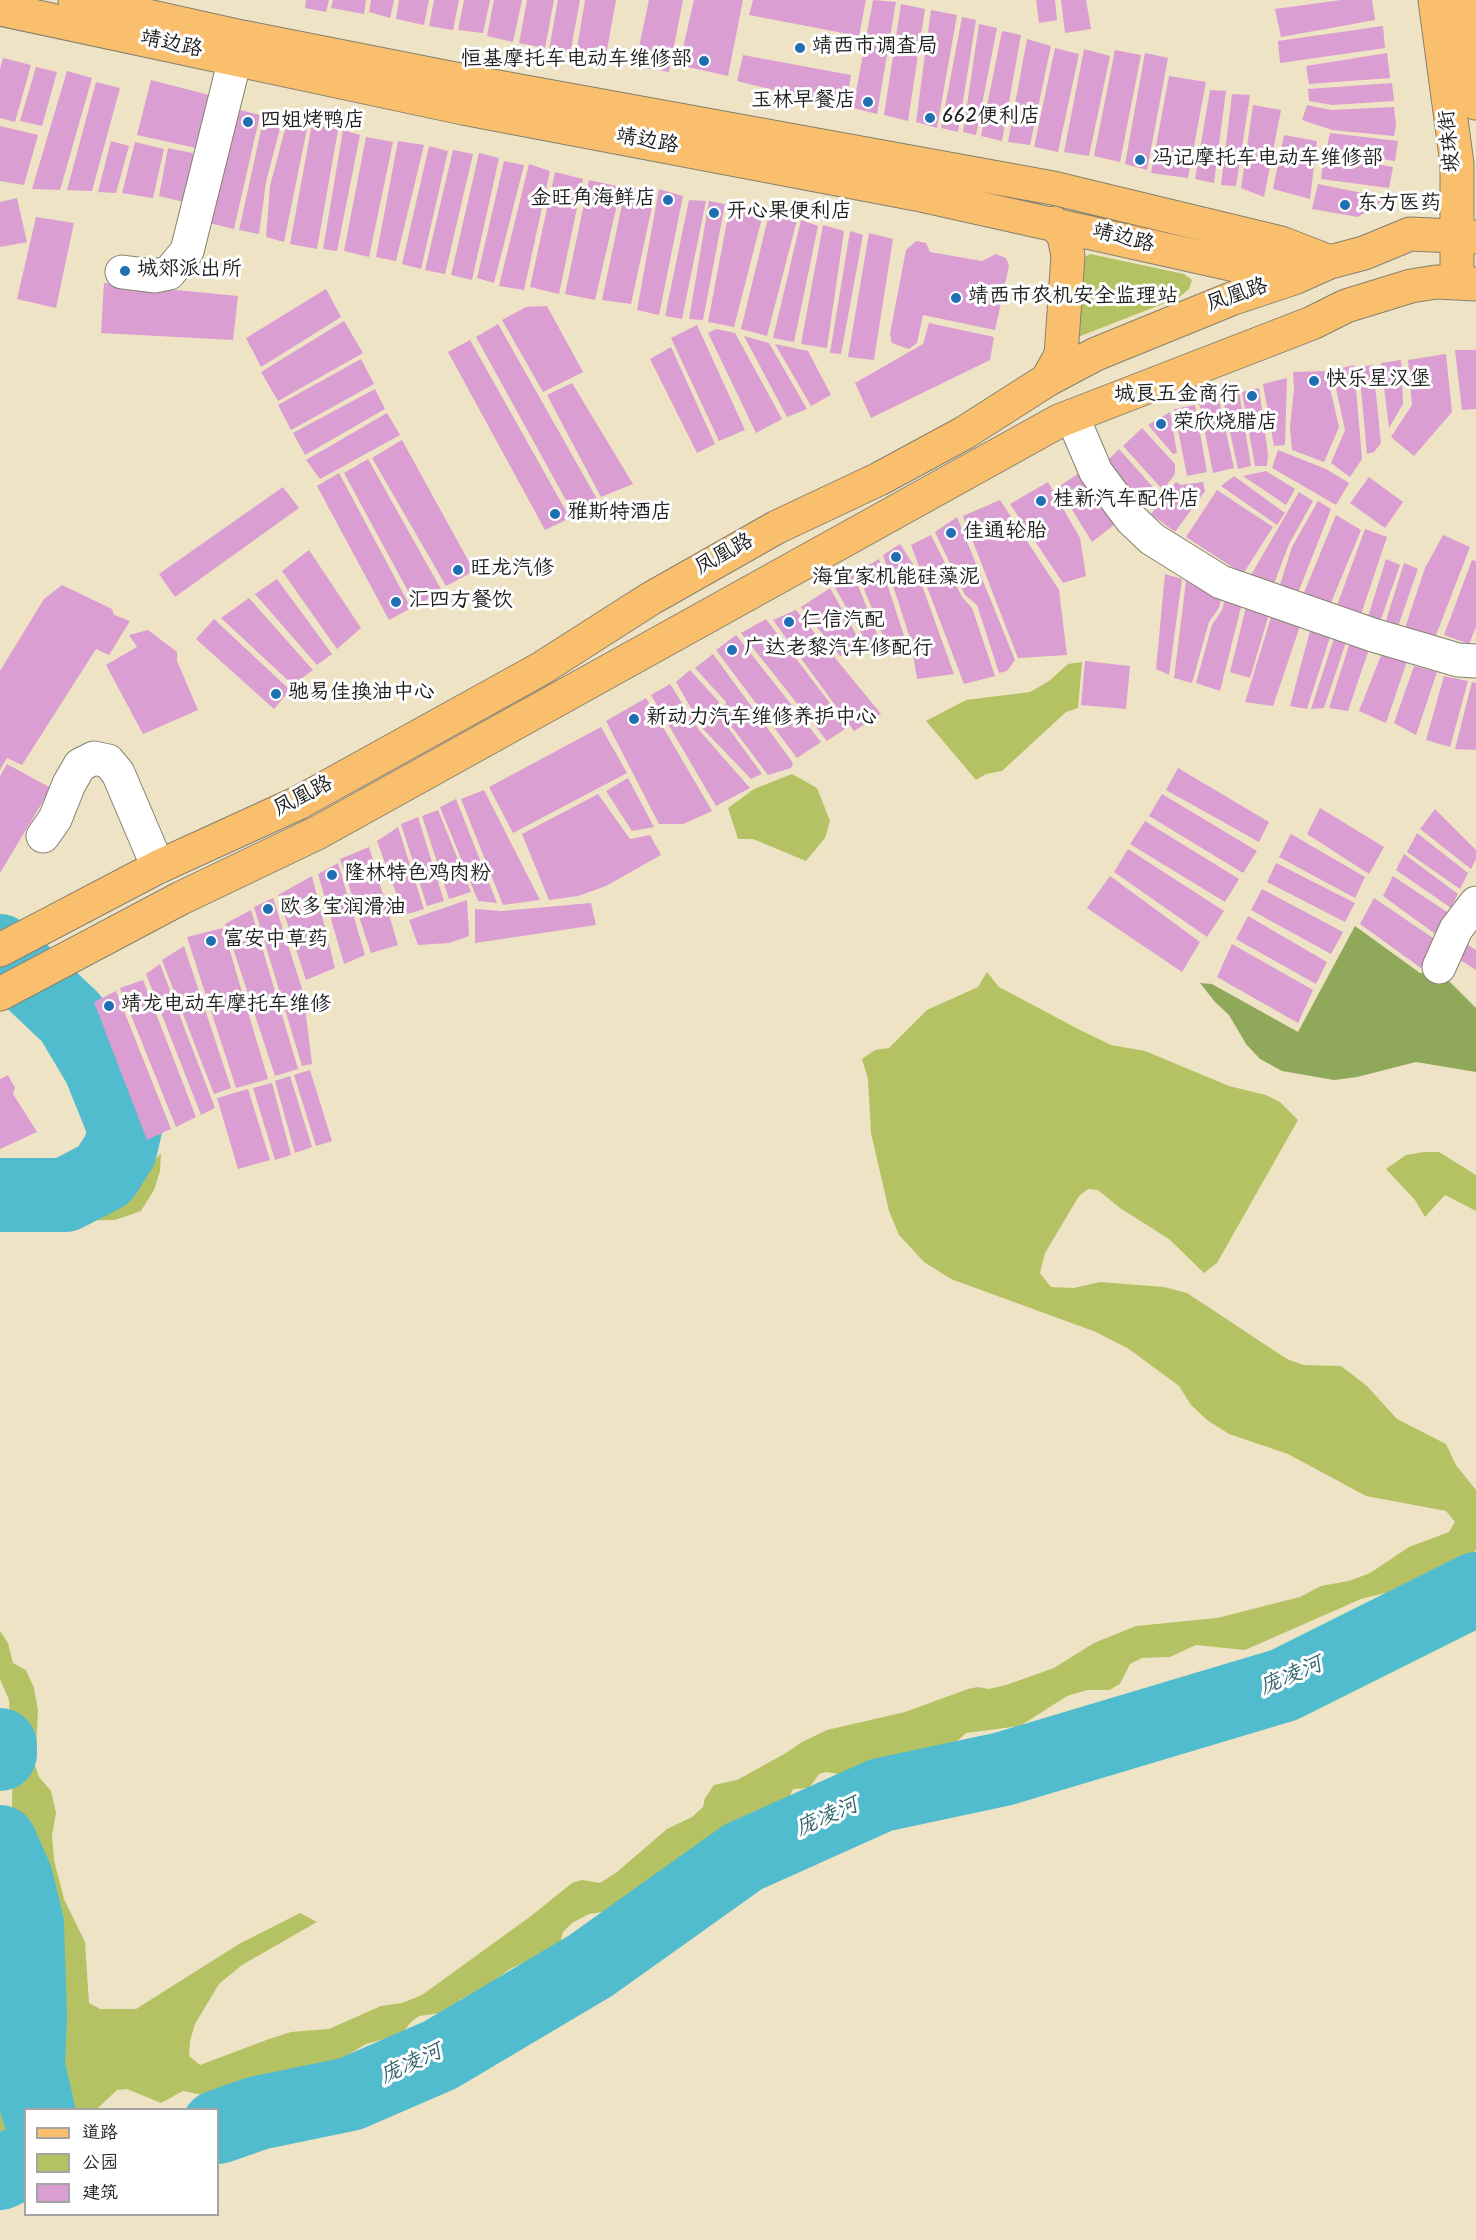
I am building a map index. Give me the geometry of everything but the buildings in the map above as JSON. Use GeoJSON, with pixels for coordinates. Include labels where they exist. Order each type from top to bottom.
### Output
{"type":"FeatureCollection","features":[{"type":"Feature","properties":{"kind":"main road","name":"靖边路"},"geometry":{"type":"LineString","coordinates":[[75,0],[242,37],[481,84],[1053,188],[1281,243],[1330,262]]}},
{"type":"Feature","properties":{"kind":"main road","name":"坡珠街"},"geometry":{"type":"LineString","coordinates":[[1435,0],[1466,236],[1467,283]]}},
{"type":"Feature","properties":{"kind":"main road","name":"坡珠街"},"geometry":{"type":"LineString","coordinates":[[1462,0],[1476,103]]}},
{"type":"Feature","properties":{"kind":"main road","name":"靖边路"},"geometry":{"type":"LineString","coordinates":[[0,9],[463,108],[800,170],[1054,223],[1294,279]]}},
{"type":"Feature","properties":{"kind":"main road"},"geometry":{"type":"LineString","coordinates":[[1047,380],[1061,355],[1068,256],[1064,236],[1054,223]]}},
{"type":"Feature","properties":{"kind":"main road","name":"凤凰路"},"geometry":{"type":"LineString","coordinates":[[0,950],[158,867],[298,803],[542,668],[650,599],[777,527],[879,479],[964,433],[1047,380],[1096,354],[1177,320],[1294,279],[1330,262],[1364,253],[1410,234],[1466,236]]}},
{"type":"Feature","properties":{"kind":"main road","name":"凤凰路"},"geometry":{"type":"LineString","coordinates":[[0,994],[181,898],[317,833],[1072,416],[1312,324],[1346,306],[1411,286],[1467,283]]}},
{"type":"Feature","properties":{"kind":"lane"},"geometry":{"type":"LineString","coordinates":[[122,272],[154,276],[169,273],[187,251],[235,59]]}},
{"type":"Feature","properties":{"kind":"lane"},"geometry":{"type":"LineString","coordinates":[[1072,416],[1081,442],[1096,472],[1131,519],[1152,539],[1221,582],[1373,635],[1458,660],[1476,661]]}},
{"type":"Feature","properties":{"kind":"lane"},"geometry":{"type":"LineString","coordinates":[[43,836],[55,819],[69,784],[80,765],[94,758],[108,761],[118,773],[158,867]]}},
{"type":"Feature","properties":{"kind":"lane"},"geometry":{"type":"LineString","coordinates":[[1439,967],[1456,929],[1476,903]]}},
{"type":"Feature","properties":{"kind":"green space"},"geometry":{"type":"Polygon","coordinates":[[[1090,254],[1184,274],[1192,280],[1189,289],[1178,298],[1078,337],[1080,260],[1090,254]]]}},
{"type":"Feature","properties":{"kind":"green space"},"geometry":{"type":"Polygon","coordinates":[[[1082,662],[1078,708],[1066,712],[1002,771],[986,774],[976,780],[926,721],[966,700],[1030,692],[1049,681],[1068,664],[1082,662]]]}},
{"type":"Feature","properties":{"kind":"green space"},"geometry":{"type":"Polygon","coordinates":[[[792,774],[817,788],[830,821],[825,838],[806,861],[753,839],[738,839],[728,808],[754,789],[792,774]]]}},
{"type":"Feature","properties":{"kind":"green space"},"geometry":{"type":"Polygon","coordinates":[[[1355,926],[1420,973],[1443,975],[1476,1008],[1476,1072],[1416,1062],[1357,1077],[1334,1080],[1282,1071],[1260,1059],[1246,1044],[1229,1015],[1200,983],[1212,984],[1298,1032],[1355,926]]]}},
{"type":"Feature","properties":{"kind":"green space"},"geometry":{"type":"Polygon","coordinates":[[[987,972],[999,987],[1111,1045],[1145,1051],[1229,1086],[1266,1095],[1280,1102],[1298,1120],[1217,1263],[1204,1273],[1169,1239],[1120,1208],[1098,1190],[1088,1189],[1079,1196],[1045,1253],[1040,1273],[1051,1287],[1074,1288],[1100,1282],[1164,1287],[1187,1293],[1287,1359],[1304,1365],[1341,1366],[1367,1386],[1397,1419],[1446,1444],[1456,1465],[1476,1490],[1476,1549],[1471,1559],[1461,1569],[1439,1573],[1433,1581],[1361,1599],[1245,1650],[1196,1645],[1170,1657],[1142,1658],[1130,1664],[1120,1684],[1109,1690],[1087,1690],[1067,1696],[1020,1726],[966,1733],[939,1758],[927,1765],[917,1762],[891,1772],[865,1767],[851,1776],[826,1772],[819,1774],[809,1788],[793,1789],[782,1813],[771,1817],[760,1815],[745,1817],[729,1825],[719,1836],[716,1847],[675,1869],[633,1904],[617,1910],[589,1914],[572,1923],[563,1932],[559,1948],[552,1956],[542,1961],[529,1960],[510,1969],[480,1991],[461,1999],[447,2012],[419,2016],[402,2034],[366,2044],[322,2070],[304,2076],[285,2075],[266,2082],[256,2095],[241,2103],[221,2103],[207,2096],[183,2091],[161,2103],[127,2089],[117,2090],[98,2108],[56,2108],[50,2100],[48,2084],[48,1973],[43,1916],[15,1831],[9,1700],[0,1679],[0,1631],[8,1643],[13,1663],[26,1670],[34,1688],[38,1710],[35,1765],[39,1777],[51,1791],[56,1813],[52,1835],[54,1860],[64,1899],[85,1942],[89,2003],[100,2009],[136,2009],[239,1944],[300,1913],[317,1922],[242,1965],[219,1984],[195,2024],[190,2041],[189,2056],[200,2065],[291,2032],[329,2029],[381,2006],[402,2003],[422,1995],[531,1916],[572,1883],[582,1880],[600,1883],[617,1872],[667,1829],[692,1817],[703,1807],[705,1798],[714,1785],[737,1780],[827,1730],[905,1712],[968,1689],[978,1687],[989,1689],[1006,1685],[1054,1668],[1094,1643],[1136,1626],[1217,1618],[1300,1597],[1321,1586],[1349,1581],[1370,1573],[1409,1547],[1449,1532],[1455,1522],[1446,1511],[1366,1496],[1288,1454],[1229,1434],[1207,1420],[1191,1405],[1179,1386],[1129,1349],[1096,1332],[951,1279],[924,1262],[899,1235],[889,1211],[871,1133],[868,1079],[862,1059],[875,1050],[889,1048],[927,1010],[978,987],[987,972]]]}},
{"type":"Feature","properties":{"kind":"green space"},"geometry":{"type":"Polygon","coordinates":[[[1439,1152],[1476,1175],[1476,1211],[1445,1195],[1425,1217],[1415,1200],[1386,1169],[1406,1155],[1439,1152]]]}},
{"type":"Feature","properties":{"kind":"green space"},"geometry":{"type":"Polygon","coordinates":[[[161,1153],[160,1171],[154,1190],[141,1211],[115,1220],[0,1222],[0,1206],[109,1207],[125,1202],[134,1195],[143,1174],[161,1153]]]}},
{"type":"Feature","properties":{"kind":"green space"},"geometry":{"type":"Polygon","coordinates":[[[0,2058],[11,2100],[9,2123],[0,2142],[0,2058]]]}},
{"type":"Feature","properties":{"kind":"waterway"},"geometry":{"type":"LineString","coordinates":[[0,951],[71,1018],[100,1067],[125,1129],[120,1150],[104,1175],[65,1195],[0,1195]]}},
{"type":"Feature","properties":{"kind":"waterway","name":"庞凌河"},"geometry":{"type":"LineString","coordinates":[[219,2127],[258,2113],[350,2094],[440,2055],[590,1966],[743,1857],[881,1795],[1003,1769],[1284,1685],[1476,1589]]}},
{"type":"Feature","properties":{"kind":"waterway"},"geometry":{"type":"LineString","coordinates":[[0,1745],[0,1754]]}},
{"type":"Feature","properties":{"kind":"waterway"},"geometry":{"type":"LineString","coordinates":[[0,1842],[16,1878],[27,1923],[30,2017],[28,2067],[38,2108]]}},
{"type":"Feature","properties":{"kind":"waterway","name":"庞凌河"},"geometry":{"type":"LineString","coordinates":[[0,2173],[24,2161]]}},
{"type":"Feature","properties":{"kind":"place","name":"靖西市调查局"},"geometry":{"type":"Point","coordinates":[800,48]}},
{"type":"Feature","properties":{"kind":"place","name":"恒基摩托车电动车维修部"},"geometry":{"type":"Point","coordinates":[704,61]}},
{"type":"Feature","properties":{"kind":"place","name":"玉林早餐店"},"geometry":{"type":"Point","coordinates":[868,102]}},
{"type":"Feature","properties":{"kind":"place","name":"662便利店"},"geometry":{"type":"Point","coordinates":[930,118]}},
{"type":"Feature","properties":{"kind":"place","name":"四姐烤鸭店"},"geometry":{"type":"Point","coordinates":[248,122]}},
{"type":"Feature","properties":{"kind":"place","name":"冯记摩托车电动车维修部"},"geometry":{"type":"Point","coordinates":[1140,160]}},
{"type":"Feature","properties":{"kind":"place","name":"金旺角海鲜店"},"geometry":{"type":"Point","coordinates":[668,200]}},
{"type":"Feature","properties":{"kind":"place","name":"东方医药"},"geometry":{"type":"Point","coordinates":[1345,205]}},
{"type":"Feature","properties":{"kind":"place","name":"开心果便利店"},"geometry":{"type":"Point","coordinates":[714,213]}},
{"type":"Feature","properties":{"kind":"place","name":"城郊派出所"},"geometry":{"type":"Point","coordinates":[125,271]}},
{"type":"Feature","properties":{"kind":"place","name":"靖西市农机安全监理站"},"geometry":{"type":"Point","coordinates":[956,298]}},
{"type":"Feature","properties":{"kind":"place","name":"快乐星汉堡"},"geometry":{"type":"Point","coordinates":[1314,381]}},
{"type":"Feature","properties":{"kind":"place","name":"城良五金商行"},"geometry":{"type":"Point","coordinates":[1252,396]}},
{"type":"Feature","properties":{"kind":"place","name":"荣欣烧腊店"},"geometry":{"type":"Point","coordinates":[1161,424]}},
{"type":"Feature","properties":{"kind":"place","name":"桂新汽车配件店"},"geometry":{"type":"Point","coordinates":[1041,501]}},
{"type":"Feature","properties":{"kind":"place","name":"雅斯特酒店"},"geometry":{"type":"Point","coordinates":[555,514]}},
{"type":"Feature","properties":{"kind":"place","name":"佳通轮胎"},"geometry":{"type":"Point","coordinates":[951,533]}},
{"type":"Feature","properties":{"kind":"place","name":"海宜家机能硅藻泥"},"geometry":{"type":"Point","coordinates":[896,557]}},
{"type":"Feature","properties":{"kind":"place","name":"旺龙汽修"},"geometry":{"type":"Point","coordinates":[458,570]}},
{"type":"Feature","properties":{"kind":"place","name":"汇四方餐饮"},"geometry":{"type":"Point","coordinates":[396,602]}},
{"type":"Feature","properties":{"kind":"place","name":"仁信汽配"},"geometry":{"type":"Point","coordinates":[789,622]}},
{"type":"Feature","properties":{"kind":"place","name":"广达老黎汽车修配行"},"geometry":{"type":"Point","coordinates":[732,650]}},
{"type":"Feature","properties":{"kind":"place","name":"驰易佳换油中心"},"geometry":{"type":"Point","coordinates":[276,694]}},
{"type":"Feature","properties":{"kind":"place","name":"新动力汽车维修养护中心"},"geometry":{"type":"Point","coordinates":[634,719]}},
{"type":"Feature","properties":{"kind":"place","name":"隆林特色鸡肉粉"},"geometry":{"type":"Point","coordinates":[332,875]}},
{"type":"Feature","properties":{"kind":"place","name":"欧多宝润滑油"},"geometry":{"type":"Point","coordinates":[268,909]}},
{"type":"Feature","properties":{"kind":"place","name":"富安中草药"},"geometry":{"type":"Point","coordinates":[211,941]}},
{"type":"Feature","properties":{"kind":"place","name":"靖龙电动车摩托车维修"},"geometry":{"type":"Point","coordinates":[109,1006]}}]}
